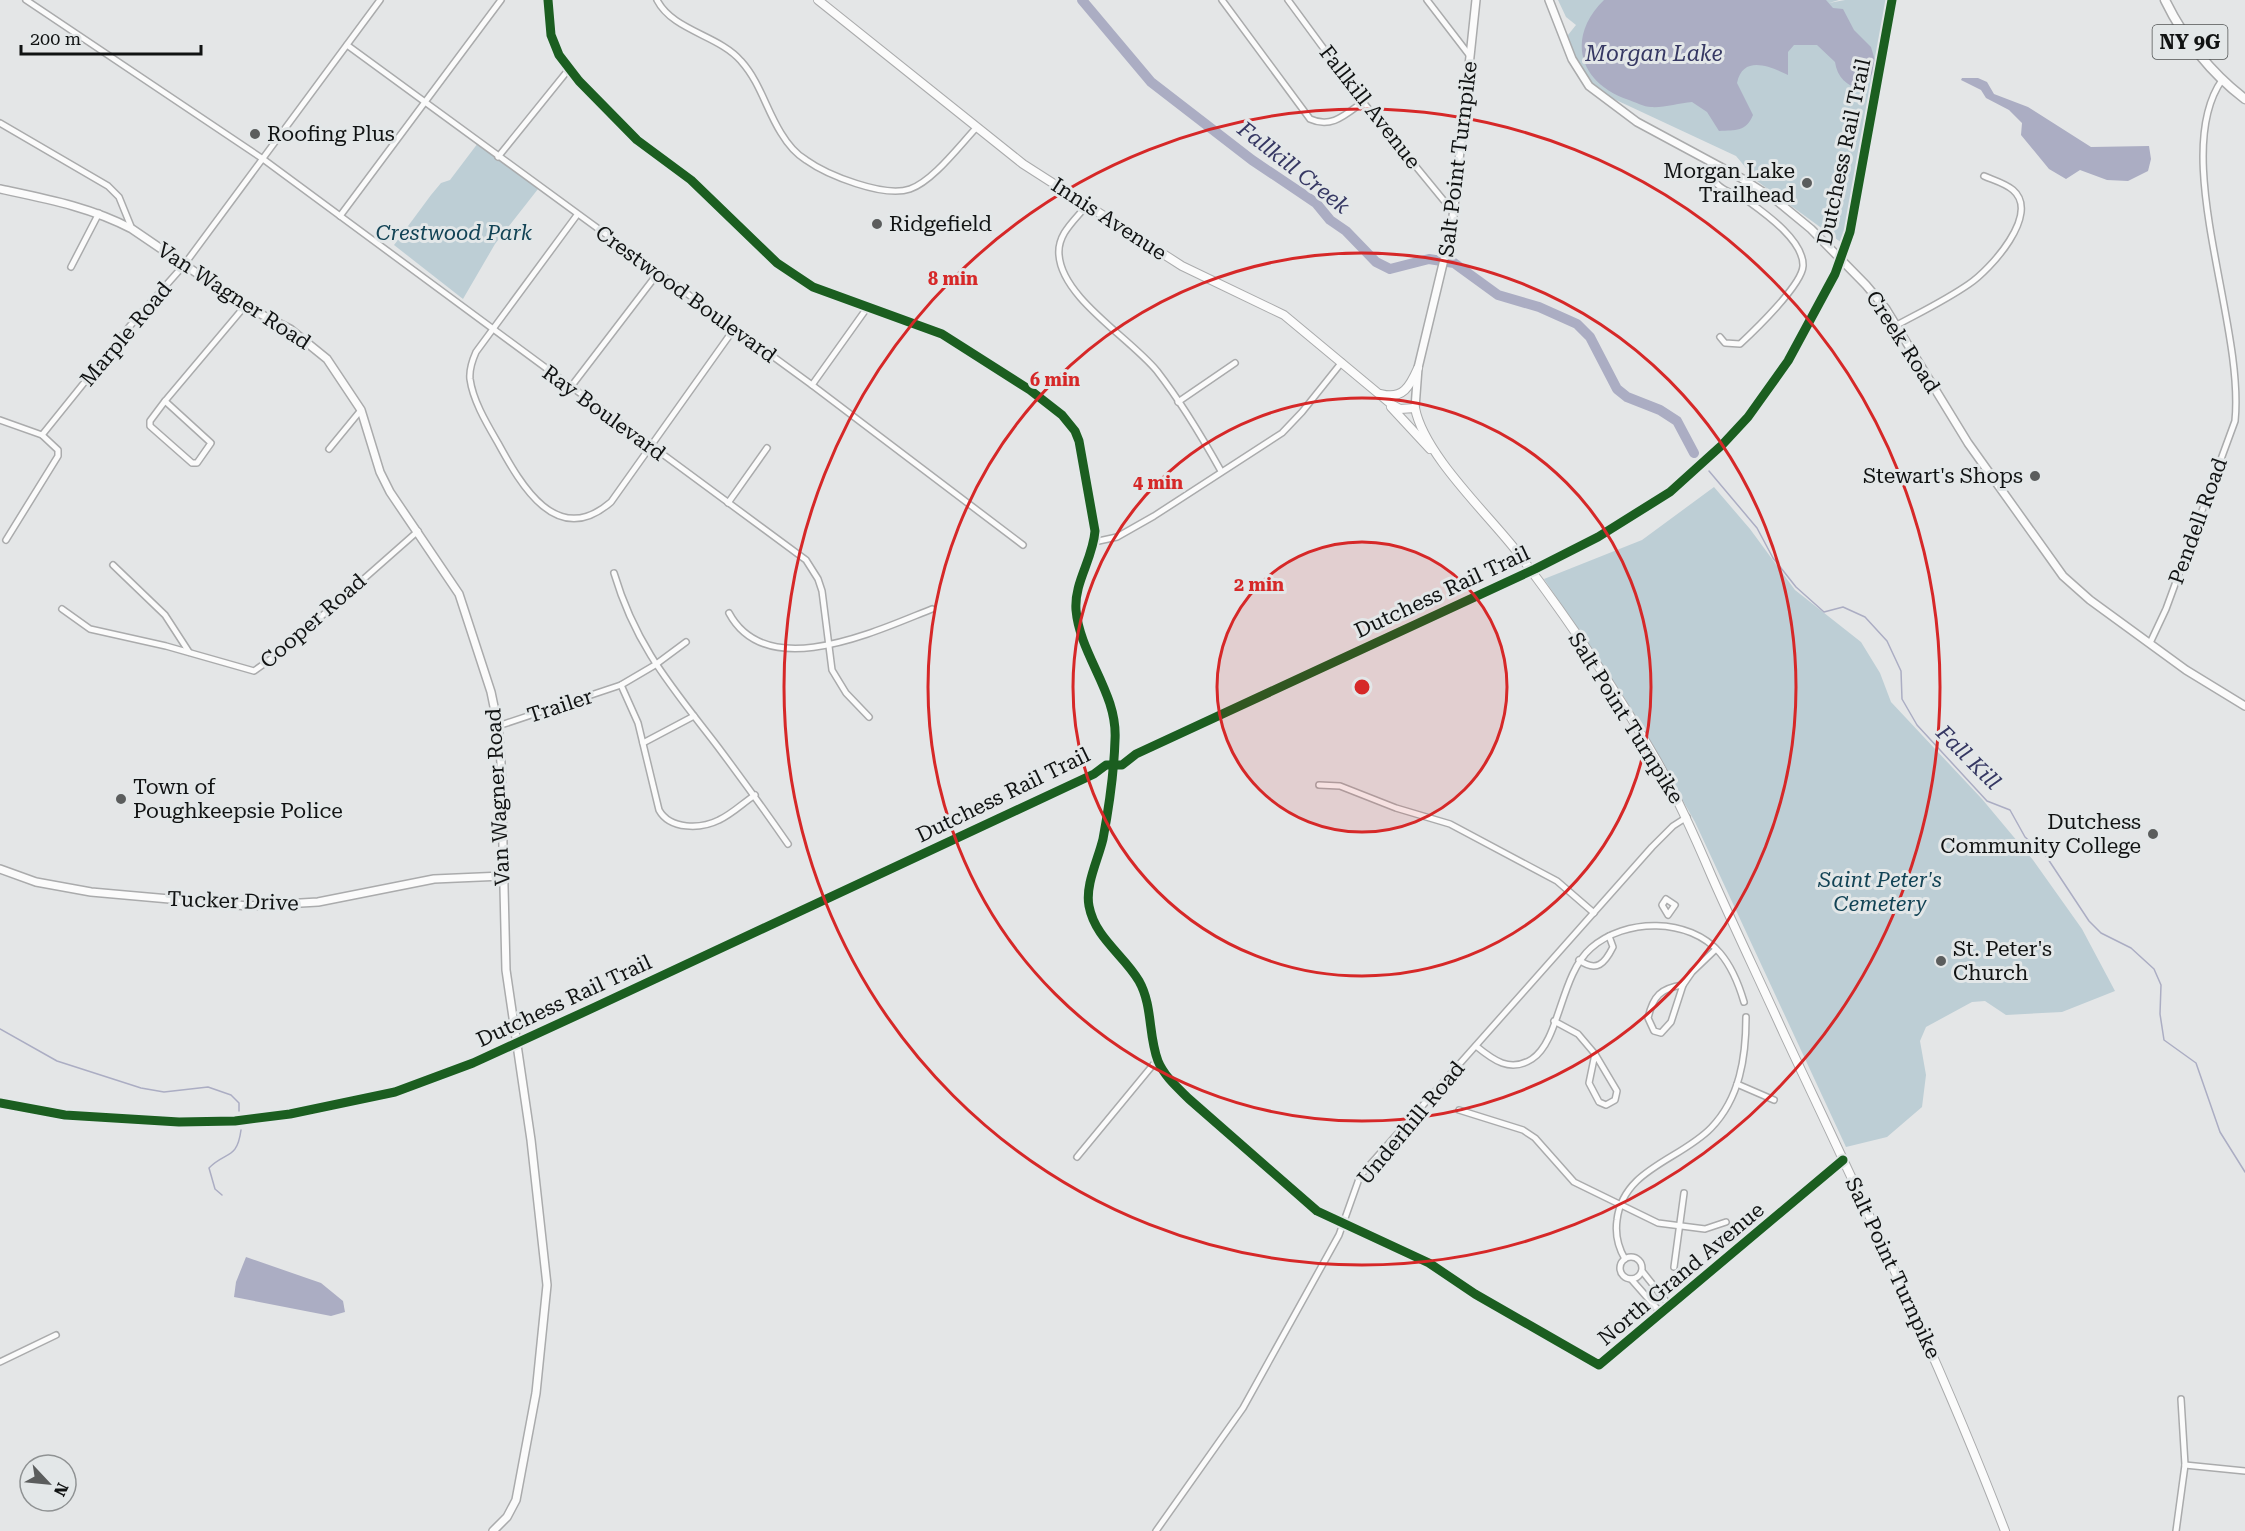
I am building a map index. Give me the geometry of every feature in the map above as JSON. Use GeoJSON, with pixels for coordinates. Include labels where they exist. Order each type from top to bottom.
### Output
{"type":"FeatureCollection","features":[{"type":"Feature","properties":{"kind":"main road","name":"Innis Avenue"},"geometry":{"type":"LineString","coordinates":[[818,0],[1023,164],[1182,266],[1284,315],[1377,393],[1400,408],[1415,408]]}},
{"type":"Feature","properties":{"kind":"main road","name":"NY 9G"},"geometry":{"type":"LineString","coordinates":[[2165,0],[2189,41],[2222,80],[2245,99]]}},
{"type":"Feature","properties":{"kind":"main road"},"geometry":{"type":"LineString","coordinates":[[1377,393],[1396,396],[1404,393],[1418,368]]}},
{"type":"Feature","properties":{"kind":"main road"},"geometry":{"type":"LineString","coordinates":[[1377,393],[1450,470]]}},
{"type":"Feature","properties":{"kind":"main road","name":"Salt Point Turnpike"},"geometry":{"type":"LineString","coordinates":[[1415,408],[1421,428],[1450,470],[1521,556],[1635,725],[1687,818],[1956,1404],[2005,1531]]}},
{"type":"Feature","properties":{"kind":"street","name":"Ray Boulevard"},"geometry":{"type":"LineString","coordinates":[[26,0],[263,159],[648,446],[806,560],[813,569],[822,591],[827,645],[832,670],[838,683],[869,717]]}},
{"type":"Feature","properties":{"kind":"street","name":"Marple Road"},"geometry":{"type":"LineString","coordinates":[[42,435],[129,327],[184,265],[380,0]]}},
{"type":"Feature","properties":{"kind":"street"},"geometry":{"type":"LineString","coordinates":[[340,216],[501,0]]}},
{"type":"Feature","properties":{"kind":"street","name":"North Grand Avenue"},"geometry":{"type":"LineString","coordinates":[[548,0],[551,35],[559,55],[569,69],[638,140],[692,180],[777,263],[813,287],[942,334],[1030,390],[1062,415],[1075,431],[1079,441],[1093,515],[1094,542],[1078,585],[1076,611],[1083,639],[1113,711],[1116,738],[1107,814],[1088,896],[1089,906],[1098,928],[1142,988],[1148,1006],[1157,1060],[1176,1086],[1262,1164],[1309,1205],[1344,1224],[1429,1263],[1595,1364],[1602,1365],[1660,1312],[1843,1160]]}},
{"type":"Feature","properties":{"kind":"street"},"geometry":{"type":"LineString","coordinates":[[657,0],[669,16],[719,43],[739,58],[756,81],[781,133],[795,151],[806,160],[837,176],[879,189],[901,191],[910,189],[930,176],[976,128]]}},
{"type":"Feature","properties":{"kind":"street"},"geometry":{"type":"LineString","coordinates":[[1222,0],[1310,119],[1319,123],[1332,123],[1363,102]]}},
{"type":"Feature","properties":{"kind":"street","name":"Fallkill Avenue"},"geometry":{"type":"LineString","coordinates":[[1287,0],[1363,102],[1454,213]]}},
{"type":"Feature","properties":{"kind":"street"},"geometry":{"type":"LineString","coordinates":[[1427,0],[1471,58]]}},
{"type":"Feature","properties":{"kind":"street","name":"Salt Point Turnpike"},"geometry":{"type":"LineString","coordinates":[[1415,408],[1418,368],[1448,252],[1454,213],[1476,0]]}},
{"type":"Feature","properties":{"kind":"street","name":"Creek Road"},"geometry":{"type":"LineString","coordinates":[[1549,0],[1572,59],[1589,86],[1637,122],[1720,166],[1777,201],[1845,262],[1886,309],[1968,443],[2053,563],[2082,594],[2195,676],[2245,706]]}},
{"type":"Feature","properties":{"kind":"street","name":"Crestwood Boulevard"},"geometry":{"type":"LineString","coordinates":[[347,45],[812,385],[1023,544]]}},
{"type":"Feature","properties":{"kind":"street"},"geometry":{"type":"LineString","coordinates":[[498,157],[569,69]]}},
{"type":"Feature","properties":{"kind":"street"},"geometry":{"type":"LineString","coordinates":[[2218,226],[2209,174],[2208,122],[2212,98],[2222,80]]}},
{"type":"Feature","properties":{"kind":"street"},"geometry":{"type":"LineString","coordinates":[[0,123],[108,186],[119,197],[132,229]]}},
{"type":"Feature","properties":{"kind":"street"},"geometry":{"type":"LineString","coordinates":[[1720,166],[1714,180],[1718,186],[1768,215],[1797,247],[1803,264],[1803,269],[1791,289],[1740,344],[1725,343],[1720,337]]}},
{"type":"Feature","properties":{"kind":"street"},"geometry":{"type":"LineString","coordinates":[[1897,326],[1970,284],[1992,262],[2021,221],[2019,198],[2012,190],[1984,176]]}},
{"type":"Feature","properties":{"kind":"street","name":"Van Wagner Road"},"geometry":{"type":"LineString","coordinates":[[0,189],[68,203],[99,213],[132,229],[245,306],[290,329],[315,347],[348,387],[361,410],[380,472],[459,594],[478,649],[498,726],[506,970],[531,1140],[547,1285],[536,1393],[516,1500],[507,1517],[493,1531]]}},
{"type":"Feature","properties":{"kind":"street"},"geometry":{"type":"LineString","coordinates":[[1087,205],[1061,238],[1059,256],[1063,272],[1083,299],[1142,354],[1178,402],[1221,471]]}},
{"type":"Feature","properties":{"kind":"street"},"geometry":{"type":"LineString","coordinates":[[71,267],[99,213]]}},
{"type":"Feature","properties":{"kind":"street"},"geometry":{"type":"LineString","coordinates":[[578,215],[492,330],[471,363],[470,378],[473,392],[514,472],[542,507],[552,512],[575,517],[601,510],[618,493],[648,446],[734,329]]}},
{"type":"Feature","properties":{"kind":"street"},"geometry":{"type":"LineString","coordinates":[[570,388],[658,273]]}},
{"type":"Feature","properties":{"kind":"street"},"geometry":{"type":"LineString","coordinates":[[165,401],[211,443],[197,463],[192,463],[150,426],[150,421],[165,401],[245,306]]}},
{"type":"Feature","properties":{"kind":"street"},"geometry":{"type":"LineString","coordinates":[[812,385],[867,308]]}},
{"type":"Feature","properties":{"kind":"street"},"geometry":{"type":"LineString","coordinates":[[1094,542],[1117,537],[1282,433],[1342,362]]}},
{"type":"Feature","properties":{"kind":"street"},"geometry":{"type":"LineString","coordinates":[[1178,402],[1235,363]]}},
{"type":"Feature","properties":{"kind":"street","name":"Pendell Road"},"geometry":{"type":"LineString","coordinates":[[2150,643],[2166,609],[2235,421],[2241,401],[2243,374]]}},
{"type":"Feature","properties":{"kind":"street"},"geometry":{"type":"LineString","coordinates":[[329,449],[361,410]]}},
{"type":"Feature","properties":{"kind":"street"},"geometry":{"type":"LineString","coordinates":[[0,420],[42,435],[54,445],[58,456],[6,540]]}},
{"type":"Feature","properties":{"kind":"street"},"geometry":{"type":"LineString","coordinates":[[728,503],[767,448]]}},
{"type":"Feature","properties":{"kind":"street","name":"Cooper Road"},"geometry":{"type":"LineString","coordinates":[[62,609],[90,629],[189,652],[254,671],[282,651],[418,531]]}},
{"type":"Feature","properties":{"kind":"street"},"geometry":{"type":"LineString","coordinates":[[113,565],[165,615],[189,652]]}},
{"type":"Feature","properties":{"kind":"street"},"geometry":{"type":"LineString","coordinates":[[614,573],[638,636],[656,665],[755,795],[788,844]]}},
{"type":"Feature","properties":{"kind":"street"},"geometry":{"type":"LineString","coordinates":[[729,613],[739,628],[761,642],[789,648],[827,645],[863,636],[932,609]]}},
{"type":"Feature","properties":{"kind":"street","name":"Trailer"},"geometry":{"type":"LineString","coordinates":[[498,726],[621,685],[656,665],[686,642]]}},
{"type":"Feature","properties":{"kind":"street","name":"Trailer"},"geometry":{"type":"LineString","coordinates":[[621,685],[633,710],[659,810],[664,818],[672,824],[682,826],[712,823],[721,820],[755,795]]}},
{"type":"Feature","properties":{"kind":"street"},"geometry":{"type":"LineString","coordinates":[[643,742],[694,716]]}},
{"type":"Feature","properties":{"kind":"street"},"geometry":{"type":"LineString","coordinates":[[1319,785],[1340,786],[1396,808],[1450,824],[1557,881],[1594,914]]}},
{"type":"Feature","properties":{"kind":"street","name":"Underhill Road"},"geometry":{"type":"LineString","coordinates":[[1156,1531],[1244,1408],[1344,1224],[1360,1176],[1673,826],[1687,818]]}},
{"type":"Feature","properties":{"kind":"street","name":"Tucker Drive"},"geometry":{"type":"LineString","coordinates":[[0,870],[36,882],[91,892],[248,906],[309,903],[434,879],[503,876]]}},
{"type":"Feature","properties":{"kind":"street"},"geometry":{"type":"LineString","coordinates":[[1665,926],[1668,915]]}},
{"type":"Feature","properties":{"kind":"street"},"geometry":{"type":"LineString","coordinates":[[1476,1046],[1497,1062],[1506,1065],[1524,1064],[1541,1052],[1579,960],[1609,936],[1644,925],[1665,926],[1693,935],[1716,949],[1734,974],[1744,1002]]}},
{"type":"Feature","properties":{"kind":"street"},"geometry":{"type":"LineString","coordinates":[[1579,960],[1586,965],[1599,967],[1605,963],[1613,947],[1609,936]]}},
{"type":"Feature","properties":{"kind":"street"},"geometry":{"type":"LineString","coordinates":[[1683,985],[1663,989],[1654,1000],[1648,1018],[1654,1031],[1661,1033],[1669,1027],[1683,985],[1692,972],[1716,949]]}},
{"type":"Feature","properties":{"kind":"street"},"geometry":{"type":"LineString","coordinates":[[1625,1259],[1618,1247],[1616,1224],[1619,1203],[1637,1179],[1695,1142],[1712,1127],[1737,1084],[1745,1053],[1746,1017]]}},
{"type":"Feature","properties":{"kind":"street"},"geometry":{"type":"LineString","coordinates":[[1554,1021],[1578,1034],[1596,1054],[1617,1091],[1615,1100],[1606,1105],[1599,1102],[1589,1083],[1596,1054]]}},
{"type":"Feature","properties":{"kind":"street"},"geometry":{"type":"LineString","coordinates":[[1077,1157],[1157,1060]]}},
{"type":"Feature","properties":{"kind":"street"},"geometry":{"type":"LineString","coordinates":[[1737,1084],[1774,1100]]}},
{"type":"Feature","properties":{"kind":"street"},"geometry":{"type":"LineString","coordinates":[[1459,1110],[1523,1130],[1535,1138],[1574,1182],[1658,1223],[1680,1228],[1705,1228],[1726,1222]]}},
{"type":"Feature","properties":{"kind":"street"},"geometry":{"type":"LineString","coordinates":[[1674,1267],[1684,1193]]}},
{"type":"Feature","properties":{"kind":"street"},"geometry":{"type":"LineString","coordinates":[[1625,1259],[1638,1259],[1642,1271],[1669,1305]]}},
{"type":"Feature","properties":{"kind":"street"},"geometry":{"type":"LineString","coordinates":[[1625,1259],[1621,1265],[1621,1272],[1646,1294],[1660,1312]]}},
{"type":"Feature","properties":{"kind":"street"},"geometry":{"type":"LineString","coordinates":[[1631,1279],[1642,1271]]}},
{"type":"Feature","properties":{"kind":"street"},"geometry":{"type":"LineString","coordinates":[[1646,1294],[1653,1287]]}},
{"type":"Feature","properties":{"kind":"street"},"geometry":{"type":"LineString","coordinates":[[0,1362],[56,1335]]}},
{"type":"Feature","properties":{"kind":"street"},"geometry":{"type":"LineString","coordinates":[[2176,1531],[2185,1465],[2181,1400]]}},
{"type":"Feature","properties":{"kind":"street"},"geometry":{"type":"LineString","coordinates":[[2185,1465],[2245,1471]]}},
{"type":"Feature","properties":{"kind":"green space"},"geometry":{"type":"Polygon","coordinates":[[[1558,0],[1839,0],[1829,3],[1845,0],[1892,0],[1846,246],[1757,181],[1736,156],[1601,93],[1581,75],[1564,40],[1576,25],[1566,17],[1558,0]]]}},
{"type":"Feature","properties":{"kind":"green space","name":"Crestwood Park"},"geometry":{"type":"Polygon","coordinates":[[[478,143],[538,189],[495,244],[463,299],[394,245],[431,195],[441,183],[450,180],[478,143]]]}},
{"type":"Feature","properties":{"kind":"green space","name":"Saint Peter's Cemetery"},"geometry":{"type":"Polygon","coordinates":[[[1714,487],[1750,529],[1795,590],[1861,642],[1880,673],[1891,702],[1982,799],[2033,860],[2082,929],[2115,991],[2062,1012],[2006,1015],[1985,1001],[1972,1002],[1926,1027],[1920,1041],[1926,1075],[1922,1107],[1887,1137],[1846,1147],[1695,822],[1624,697],[1544,579],[1642,540],[1714,487]]]}},
{"type":"Feature","properties":{"kind":"water","name":"Morgan Lake"},"geometry":{"type":"Polygon","coordinates":[[[1604,0],[1826,0],[1833,8],[1843,9],[1854,30],[1871,47],[1877,67],[1861,90],[1844,80],[1835,62],[1817,45],[1794,45],[1788,52],[1788,75],[1758,65],[1745,69],[1740,74],[1737,83],[1753,115],[1744,127],[1719,131],[1707,112],[1692,102],[1648,107],[1612,92],[1598,82],[1589,71],[1583,58],[1582,43],[1592,14],[1604,0]]]}},
{"type":"Feature","properties":{"kind":"water"},"geometry":{"type":"Polygon","coordinates":[[[1962,78],[1978,78],[1987,82],[1994,94],[2028,107],[2091,147],[2149,146],[2151,159],[2148,171],[2128,181],[2107,180],[2080,170],[2066,179],[2049,169],[2021,135],[2022,123],[2009,110],[1986,98],[1981,90],[1961,80],[1962,78]]]}},
{"type":"Feature","properties":{"kind":"water"},"geometry":{"type":"Polygon","coordinates":[[[246,1257],[321,1283],[343,1301],[345,1312],[331,1316],[234,1297],[236,1282],[246,1257]]]}},
{"type":"Feature","properties":{"kind":"waterway","name":"Fallkill Creek"},"geometry":{"type":"LineString","coordinates":[[1082,0],[1151,82],[1252,160],[1316,203],[1330,220],[1346,231],[1376,262],[1390,269],[1429,259],[1454,263],[1498,295],[1539,307],[1577,324],[1590,337],[1617,389],[1627,397],[1660,410],[1677,421],[1694,453]]}},
{"type":"Feature","properties":{"kind":"waterway","name":"Fall Kill"},"geometry":{"type":"LineString","coordinates":[[1709,471],[1757,528],[1773,558],[1796,587],[1824,612],[1843,607],[1865,617],[1887,641],[1901,671],[1902,699],[1917,725],[1987,801],[2010,810],[2025,837],[2046,856],[2089,921],[2101,933],[2131,948],[2154,969],[2161,985],[2160,1014],[2164,1040],[2196,1063],[2220,1132],[2245,1172]]}},
{"type":"Feature","properties":{"kind":"waterway"},"geometry":{"type":"LineString","coordinates":[[0,1029],[57,1061],[141,1088],[164,1092],[208,1087],[231,1095],[239,1103],[239,1111]]}},
{"type":"Feature","properties":{"kind":"waterway"},"geometry":{"type":"LineString","coordinates":[[222,1195],[215,1189],[209,1168],[234,1151],[241,1130]]}},
{"type":"Feature","properties":{"kind":"cycle path"},"geometry":{"type":"LineString","coordinates":[[548,0],[551,35],[559,55],[579,81],[637,140],[691,180],[777,263],[813,287],[942,334],[1030,390],[1062,415],[1075,431],[1079,441],[1095,531],[1094,541],[1078,590],[1076,610],[1084,643],[1111,706],[1115,740],[1107,815],[1103,839],[1090,881],[1089,906],[1097,928],[1139,981],[1149,1010],[1158,1061],[1172,1082],[1189,1099],[1317,1211],[1429,1263],[1475,1294],[1599,1365],[1843,1160]]}},
{"type":"Feature","properties":{"kind":"cycle path","name":"Dutchess Rail Trail"},"geometry":{"type":"LineString","coordinates":[[0,1103],[65,1115],[179,1122],[235,1121],[290,1114],[395,1092],[473,1063],[595,1007],[1094,774],[1106,765],[1122,765],[1136,754],[1535,569],[1598,537],[1670,492],[1722,445],[1748,417],[1788,361],[1835,274],[1850,232],[1892,0]]}},
{"type":"Feature","properties":{"kind":"place","name":"Roofing Plus"},"geometry":{"type":"Point","coordinates":[255,134]}},
{"type":"Feature","properties":{"kind":"place","name":"Morgan Lake Trailhead"},"geometry":{"type":"Point","coordinates":[1807,183]}},
{"type":"Feature","properties":{"kind":"place","name":"Ridgefield"},"geometry":{"type":"Point","coordinates":[877,224]}},
{"type":"Feature","properties":{"kind":"place","name":"Stewart's Shops"},"geometry":{"type":"Point","coordinates":[2035,476]}},
{"type":"Feature","properties":{"kind":"place","name":"Town of Poughkeepsie Police"},"geometry":{"type":"Point","coordinates":[121,799]}},
{"type":"Feature","properties":{"kind":"place","name":"Dutchess Community College"},"geometry":{"type":"Point","coordinates":[2153,834]}},
{"type":"Feature","properties":{"kind":"place","name":"St. Peter's Church"},"geometry":{"type":"Point","coordinates":[1941,961]}}]}
